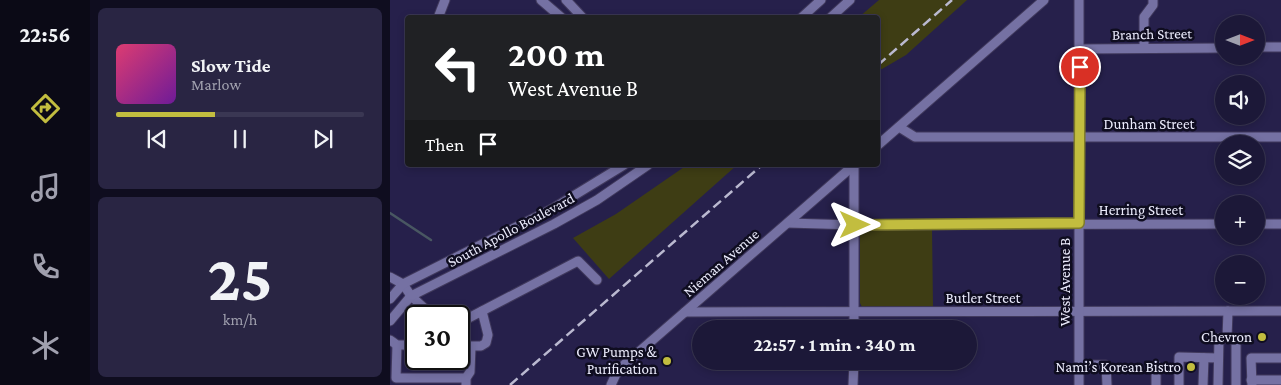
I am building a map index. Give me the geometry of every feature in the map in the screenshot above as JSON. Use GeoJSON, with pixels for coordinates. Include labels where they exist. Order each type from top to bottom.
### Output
{"type":"FeatureCollection","features":[{"type":"Feature","properties":{"kind":"street"},"geometry":{"type":"LineString","coordinates":[[439,15],[445,0]]}},
{"type":"Feature","properties":{"kind":"street"},"geometry":{"type":"LineString","coordinates":[[541,0],[560,15]]}},
{"type":"Feature","properties":{"kind":"street"},"geometry":{"type":"LineString","coordinates":[[804,15],[821,0]]}},
{"type":"Feature","properties":{"kind":"street"},"geometry":{"type":"LineString","coordinates":[[833,15],[850,0]]}},
{"type":"Feature","properties":{"kind":"street"},"geometry":{"type":"LineString","coordinates":[[880,144],[1044,0]]}},
{"type":"Feature","properties":{"kind":"street","name":"West Avenue B"},"geometry":{"type":"LineString","coordinates":[[1079,385],[1080,0]]}},
{"type":"Feature","properties":{"kind":"street"},"geometry":{"type":"LineString","coordinates":[[1144,48],[1144,17],[1153,5],[1153,0]]}},
{"type":"Feature","properties":{"kind":"street"},"geometry":{"type":"LineString","coordinates":[[562,15],[571,1],[581,15]]}},
{"type":"Feature","properties":{"kind":"street"},"geometry":{"type":"LineString","coordinates":[[1265,47],[1281,47]]}},
{"type":"Feature","properties":{"kind":"street","name":"Branch Street"},"geometry":{"type":"LineString","coordinates":[[1080,49],[1215,48]]}},
{"type":"Feature","properties":{"kind":"street","name":"Dunham Street"},"geometry":{"type":"LineString","coordinates":[[899,127],[915,137],[1281,137]]}},
{"type":"Feature","properties":{"kind":"street","name":"South Apollo Boulevard"},"geometry":{"type":"LineString","coordinates":[[391,295],[403,284],[552,209],[621,167]]}},
{"type":"Feature","properties":{"kind":"street","name":"South Apollo Boulevard"},"geometry":{"type":"LineString","coordinates":[[390,321],[411,296],[554,224],[597,200],[645,167]]}},
{"type":"Feature","properties":{"kind":"street","name":"Nieman Avenue"},"geometry":{"type":"LineString","coordinates":[[611,385],[625,364],[852,167]]}},
{"type":"Feature","properties":{"kind":"street"},"geometry":{"type":"LineString","coordinates":[[854,167],[854,320]]}},
{"type":"Feature","properties":{"kind":"street","name":"Herring Street"},"geometry":{"type":"LineString","coordinates":[[788,223],[855,225],[1215,224]]}},
{"type":"Feature","properties":{"kind":"street"},"geometry":{"type":"LineString","coordinates":[[1265,224],[1281,224]]}},
{"type":"Feature","properties":{"kind":"street"},"geometry":{"type":"LineString","coordinates":[[470,317],[578,261],[597,280]]}},
{"type":"Feature","properties":{"kind":"street"},"geometry":{"type":"LineString","coordinates":[[390,276],[403,284],[411,296],[421,305]]}},
{"type":"Feature","properties":{"kind":"street"},"geometry":{"type":"LineString","coordinates":[[391,295],[411,296]]}},
{"type":"Feature","properties":{"kind":"street"},"geometry":{"type":"LineString","coordinates":[[393,343],[396,378],[466,382],[470,372],[471,347],[481,346],[488,340],[482,311]]}},
{"type":"Feature","properties":{"kind":"street"},"geometry":{"type":"LineString","coordinates":[[1227,338],[1228,311]]}},
{"type":"Feature","properties":{"kind":"street","name":"Butler Street"},"geometry":{"type":"LineString","coordinates":[[685,312],[1281,311]]}},
{"type":"Feature","properties":{"kind":"street"},"geometry":{"type":"LineString","coordinates":[[1219,338],[1236,338],[1236,384],[1218,384],[1218,358],[1219,338]]}},
{"type":"Feature","properties":{"kind":"street"},"geometry":{"type":"LineString","coordinates":[[1179,385],[1179,358],[1218,358]]}},
{"type":"Feature","properties":{"kind":"street"},"geometry":{"type":"LineString","coordinates":[[1203,385],[1204,358]]}},
{"type":"Feature","properties":{"kind":"street"},"geometry":{"type":"LineString","coordinates":[[1281,358],[1251,358],[1252,382],[1281,380]]}},
{"type":"Feature","properties":{"kind":"street"},"geometry":{"type":"LineString","coordinates":[[1079,365],[1106,365],[1107,385]]}},
{"type":"Feature","properties":{"kind":"street"},"geometry":{"type":"LineString","coordinates":[[1156,365],[1156,385]]}},
{"type":"Feature","properties":{"kind":"street"},"geometry":{"type":"LineString","coordinates":[[853,385],[854,370]]}},
{"type":"Feature","properties":{"kind":"shaded area"},"geometry":{"type":"Polygon","coordinates":[[[879,0],[967,0],[906,55],[882,69],[880,69],[880,15],[861,15],[879,0]]]}},
{"type":"Feature","properties":{"kind":"shaded area"},"geometry":{"type":"Polygon","coordinates":[[[684,167],[735,167],[609,279],[573,238],[616,214],[684,167]]]}},
{"type":"Feature","properties":{"kind":"shaded area"},"geometry":{"type":"Polygon","coordinates":[[[932,228],[933,308],[863,309],[860,303],[860,234],[865,229],[932,228]]]}},
{"type":"Feature","properties":{"kind":"waterway"},"geometry":{"type":"LineString","coordinates":[[390,213],[431,240]]}},
{"type":"Feature","properties":{"kind":"railway"},"geometry":{"type":"LineString","coordinates":[[880,63],[952,0]]}},
{"type":"Feature","properties":{"kind":"railway"},"geometry":{"type":"LineString","coordinates":[[510,385],[760,167]]}},
{"type":"Feature","properties":{"kind":"place","name":"Chevron"},"geometry":{"type":"Point","coordinates":[1262,337]}},
{"type":"Feature","properties":{"kind":"place","name":"GW Pumps & Purification"},"geometry":{"type":"Point","coordinates":[667,361]}},
{"type":"Feature","properties":{"kind":"place","name":"Nami’s Korean Bistro"},"geometry":{"type":"Point","coordinates":[1191,367]}},
{"type":"Feature","properties":{"kind":"route"},"geometry":{"type":"LineString","coordinates":[[855,225],[1079,223],[1080,67]]}}]}
